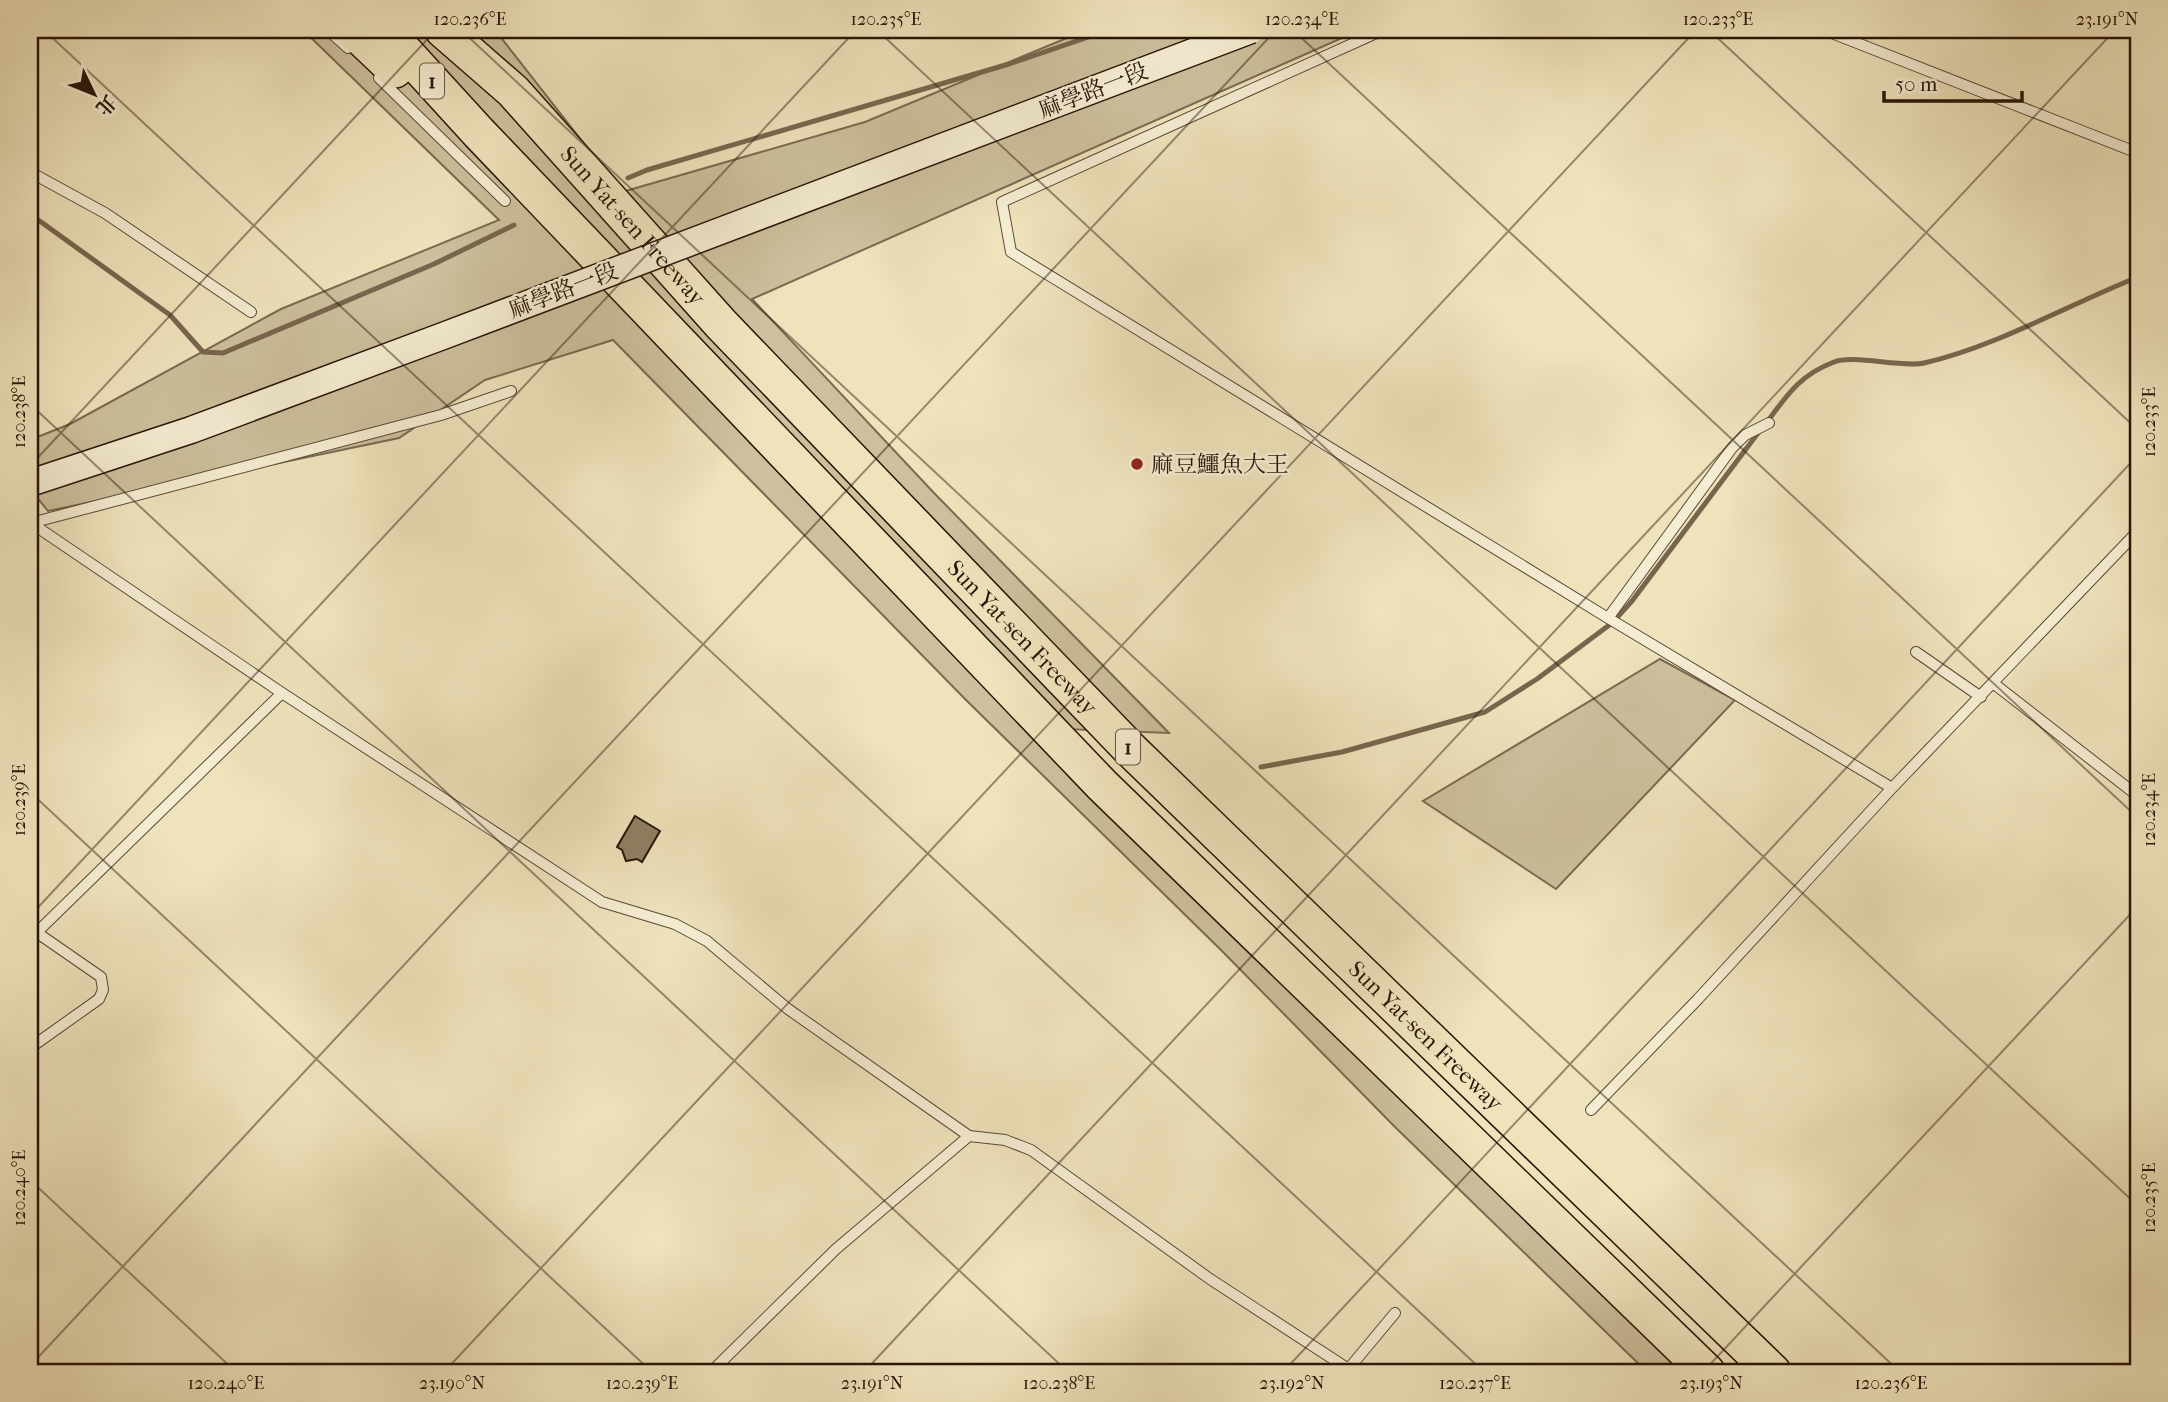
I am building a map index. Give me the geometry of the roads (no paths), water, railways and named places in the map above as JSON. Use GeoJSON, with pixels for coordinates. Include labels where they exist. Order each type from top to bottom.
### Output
{"type":"FeatureCollection","features":[{"type":"Feature","properties":{"kind":"highway","name":"Sun Yat-sen Freeway"},"geometry":{"type":"LineString","coordinates":[[385,30],[479,133],[1102,785],[1707,1372]]}},
{"type":"Feature","properties":{"kind":"highway","name":"Sun Yat-sen Freeway"},"geometry":{"type":"LineString","coordinates":[[443,30],[513,91],[721,324],[1130,749],[1773,1372]]}},
{"type":"Feature","properties":{"kind":"highway"},"geometry":{"type":"LineString","coordinates":[[471,30],[513,91]]}},
{"type":"Feature","properties":{"kind":"highway"},"geometry":{"type":"LineString","coordinates":[[355,43],[479,133]]}},
{"type":"Feature","properties":{"kind":"main road","name":"麻學路一段"},"geometry":{"type":"LineString","coordinates":[[30,483],[191,430],[1251,30]]}},
{"type":"Feature","properties":{"kind":"lane"},"geometry":{"type":"LineString","coordinates":[[328,30],[355,43]]}},
{"type":"Feature","properties":{"kind":"lane"},"geometry":{"type":"LineString","coordinates":[[1383,30],[1002,202],[1011,252],[1608,618],[1892,788]]}},
{"type":"Feature","properties":{"kind":"lane"},"geometry":{"type":"LineString","coordinates":[[1824,30],[2138,153]]}},
{"type":"Feature","properties":{"kind":"lane"},"geometry":{"type":"LineString","coordinates":[[376,74],[505,201]]}},
{"type":"Feature","properties":{"kind":"lane"},"geometry":{"type":"LineString","coordinates":[[30,172],[105,213],[251,312]]}},
{"type":"Feature","properties":{"kind":"lane"},"geometry":{"type":"LineString","coordinates":[[30,518],[441,415],[511,391]]}},
{"type":"Feature","properties":{"kind":"lane"},"geometry":{"type":"LineString","coordinates":[[1608,618],[1732,448],[1745,435],[1769,423]]}},
{"type":"Feature","properties":{"kind":"lane"},"geometry":{"type":"LineString","coordinates":[[30,518],[282,693],[601,902],[675,924],[707,941],[788,1009],[969,1136],[1004,1140],[1031,1150],[1210,1279],[1349,1371],[1395,1313]]}},
{"type":"Feature","properties":{"kind":"lane"},"geometry":{"type":"LineString","coordinates":[[1591,1110],[1698,999],[1892,788],[2138,531]]}},
{"type":"Feature","properties":{"kind":"lane"},"geometry":{"type":"LineString","coordinates":[[1916,652],[1981,697]]}},
{"type":"Feature","properties":{"kind":"lane"},"geometry":{"type":"LineString","coordinates":[[1993,683],[2138,796]]}},
{"type":"Feature","properties":{"kind":"lane"},"geometry":{"type":"LineString","coordinates":[[30,1048],[99,999],[103,990],[101,977],[33,936],[282,693]]}},
{"type":"Feature","properties":{"kind":"lane"},"geometry":{"type":"LineString","coordinates":[[711,1372],[836,1249],[969,1136]]}},
{"type":"Feature","properties":{"kind":"waterway"},"geometry":{"type":"LineString","coordinates":[[628,178],[647,170],[1009,64],[1109,30]]}},
{"type":"Feature","properties":{"kind":"waterway"},"geometry":{"type":"LineString","coordinates":[[30,214],[170,315],[203,352],[223,353],[434,264],[514,225]]}},
{"type":"Feature","properties":{"kind":"waterway"},"geometry":{"type":"LineString","coordinates":[[1767,422],[1803,379],[1834,362],[1853,359],[1914,364],[1951,356],[2005,336],[2138,277]]}},
{"type":"Feature","properties":{"kind":"waterway"},"geometry":{"type":"LineString","coordinates":[[1261,767],[1342,752],[1485,712],[1537,679],[1612,623],[1632,601],[1761,429]]}},
{"type":"Feature","properties":{"kind":"place","name":"麻豆鱷魚大王"},"geometry":{"type":"Point","coordinates":[1137,464]}}]}
